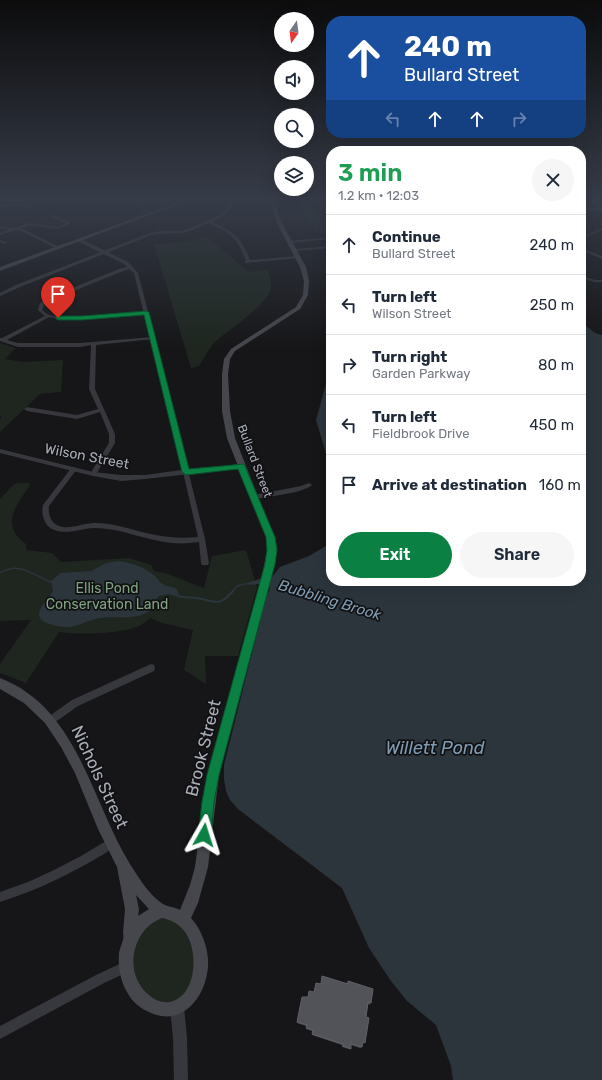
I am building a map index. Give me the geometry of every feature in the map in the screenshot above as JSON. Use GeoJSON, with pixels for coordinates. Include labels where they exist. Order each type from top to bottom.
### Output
{"type":"FeatureCollection","features":[{"type":"Feature","properties":{"kind":"main road","name":"Bullard Street"},"geometry":{"type":"LineString","coordinates":[[258,609],[271,557],[271,543],[268,531],[241,466],[227,424],[225,374],[227,359],[230,353],[240,345],[294,311],[304,301],[307,292],[304,268],[294,248]]}},
{"type":"Feature","properties":{"kind":"main road"},"geometry":{"type":"LineString","coordinates":[[0,270],[56,249]]}},
{"type":"Feature","properties":{"kind":"main road","name":"Brook Street"},"geometry":{"type":"LineString","coordinates":[[183,919],[193,901],[196,891],[202,863],[210,788],[258,609]]}},
{"type":"Feature","properties":{"kind":"main road","name":"Nichols Street"},"geometry":{"type":"LineString","coordinates":[[0,683],[25,696],[51,720],[69,747],[111,843],[122,864],[144,896],[162,911]]}},
{"type":"Feature","properties":{"kind":"main road","name":"Nichols Street"},"geometry":{"type":"LineString","coordinates":[[122,864],[132,909],[129,939]]}},
{"type":"Feature","properties":{"kind":"main road"},"geometry":{"type":"LineString","coordinates":[[162,911],[177,914],[183,919],[189,925],[197,942],[201,962],[198,982],[189,997],[177,1007],[170,1010],[162,1010],[147,1004],[135,992],[131,984],[126,967],[129,939],[139,923],[153,913],[162,911]]}},
{"type":"Feature","properties":{"kind":"street"},"geometry":{"type":"LineString","coordinates":[[97,248],[131,267],[138,276],[202,539],[205,563]]}},
{"type":"Feature","properties":{"kind":"street"},"geometry":{"type":"LineString","coordinates":[[0,295],[18,286],[114,248]]}},
{"type":"Feature","properties":{"kind":"street"},"geometry":{"type":"LineString","coordinates":[[243,248],[248,262],[324,248]]}},
{"type":"Feature","properties":{"kind":"street"},"geometry":{"type":"LineString","coordinates":[[586,251],[602,258]]}},
{"type":"Feature","properties":{"kind":"street"},"geometry":{"type":"LineString","coordinates":[[47,317],[41,313],[40,307],[50,299],[131,267]]}},
{"type":"Feature","properties":{"kind":"street"},"geometry":{"type":"LineString","coordinates":[[586,279],[594,281],[602,280]]}},
{"type":"Feature","properties":{"kind":"street"},"geometry":{"type":"LineString","coordinates":[[1,340],[47,317],[82,318],[146,312]]}},
{"type":"Feature","properties":{"kind":"street"},"geometry":{"type":"LineString","coordinates":[[1,340],[18,344],[94,345],[153,338]]}},
{"type":"Feature","properties":{"kind":"street"},"geometry":{"type":"LineString","coordinates":[[93,474],[112,443],[112,434],[92,389],[94,345]]}},
{"type":"Feature","properties":{"kind":"street"},"geometry":{"type":"LineString","coordinates":[[27,410],[77,417],[102,410]]}},
{"type":"Feature","properties":{"kind":"street","name":"Wilson Street"},"geometry":{"type":"LineString","coordinates":[[0,451],[93,474],[121,478],[137,478],[241,466]]}},
{"type":"Feature","properties":{"kind":"street"},"geometry":{"type":"LineString","coordinates":[[74,469],[46,505],[44,510],[46,518],[55,527],[64,529],[96,526],[177,542],[202,539]]}},
{"type":"Feature","properties":{"kind":"street"},"geometry":{"type":"LineString","coordinates":[[254,497],[303,488],[309,485]]}},
{"type":"Feature","properties":{"kind":"street"},"geometry":{"type":"LineString","coordinates":[[51,720],[75,703],[151,668]]}},
{"type":"Feature","properties":{"kind":"street"},"geometry":{"type":"LineString","coordinates":[[0,897],[38,882],[87,858],[111,843]]}},
{"type":"Feature","properties":{"kind":"street"},"geometry":{"type":"LineString","coordinates":[[0,1034],[100,979],[126,967]]}},
{"type":"Feature","properties":{"kind":"street"},"geometry":{"type":"LineString","coordinates":[[177,1007],[180,1038],[181,1080]]}},
{"type":"Feature","properties":{"kind":"green space"},"geometry":{"type":"Polygon","coordinates":[[[155,248],[221,248],[249,272],[267,269],[271,280],[269,294],[263,302],[247,317],[214,343],[199,366],[191,368],[155,248]]]}},
{"type":"Feature","properties":{"kind":"green space"},"geometry":{"type":"Polygon","coordinates":[[[0,343],[16,348],[5,359],[23,362],[63,360],[61,392],[40,394],[0,432],[0,419],[2,417],[0,416],[0,343]]]}},
{"type":"Feature","properties":{"kind":"green space","name":"Ellis Pond Conservation Land"},"geometry":{"type":"Polygon","coordinates":[[[29,483],[30,485],[15,508],[12,523],[14,530],[18,537],[26,544],[26,550],[52,553],[61,562],[129,558],[151,565],[154,571],[168,574],[204,588],[212,556],[246,550],[257,587],[238,656],[205,656],[206,684],[184,670],[193,630],[162,623],[150,618],[137,627],[119,631],[87,634],[59,632],[26,683],[0,673],[0,664],[31,620],[0,621],[0,499],[14,484],[29,483]]]}},
{"type":"Feature","properties":{"kind":"green space"},"geometry":{"type":"Polygon","coordinates":[[[158,918],[173,919],[187,931],[195,954],[193,983],[181,999],[160,1004],[142,992],[131,969],[134,940],[158,918]]]}},
{"type":"Feature","properties":{"kind":"water","name":"Willett Pond"},"geometry":{"type":"Polygon","coordinates":[[[586,326],[595,333],[602,335],[602,1080],[453,1080],[451,1066],[436,1025],[407,1001],[391,981],[369,948],[342,888],[238,809],[230,800],[226,791],[224,765],[266,597],[270,589],[268,584],[244,584],[262,578],[272,577],[280,567],[309,556],[326,546],[326,586],[586,586],[586,326]]]}},
{"type":"Feature","properties":{"kind":"water"},"geometry":{"type":"Polygon","coordinates":[[[326,384],[326,453],[316,420],[326,384]]]}},
{"type":"Feature","properties":{"kind":"water"},"geometry":{"type":"Polygon","coordinates":[[[119,561],[134,564],[147,570],[164,585],[175,588],[179,593],[179,597],[168,594],[159,596],[150,610],[141,615],[130,617],[106,617],[71,627],[52,625],[40,618],[39,612],[44,602],[53,591],[51,581],[61,573],[91,571],[106,563],[119,561]]]}},
{"type":"Feature","properties":{"kind":"building"},"geometry":{"type":"Polygon","coordinates":[[[322,976],[348,984],[348,981],[373,989],[371,1003],[368,1002],[366,1017],[369,1018],[365,1043],[363,1042],[362,1047],[351,1044],[351,1049],[343,1046],[343,1044],[312,1034],[313,1030],[306,1028],[307,1025],[297,1022],[302,997],[308,997],[309,991],[314,992],[316,983],[321,984],[322,976]]]}},
{"type":"Feature","properties":{"kind":"waterway","name":"Bubbling Brook"},"geometry":{"type":"LineString","coordinates":[[0,573],[14,568],[26,570],[51,582]]}},
{"type":"Feature","properties":{"kind":"waterway","name":"Bubbling Brook"},"geometry":{"type":"LineString","coordinates":[[232,592],[237,586],[245,584]]}},
{"type":"Feature","properties":{"kind":"waterway","name":"Bubbling Brook"},"geometry":{"type":"LineString","coordinates":[[178,596],[216,602],[224,600],[232,592]]}},
{"type":"Feature","properties":{"kind":"route"},"geometry":{"type":"LineString","coordinates":[[58,318],[97,317],[146,312],[181,447],[186,472],[241,466],[270,537],[272,550],[270,564],[213,775],[204,835]]}}]}
